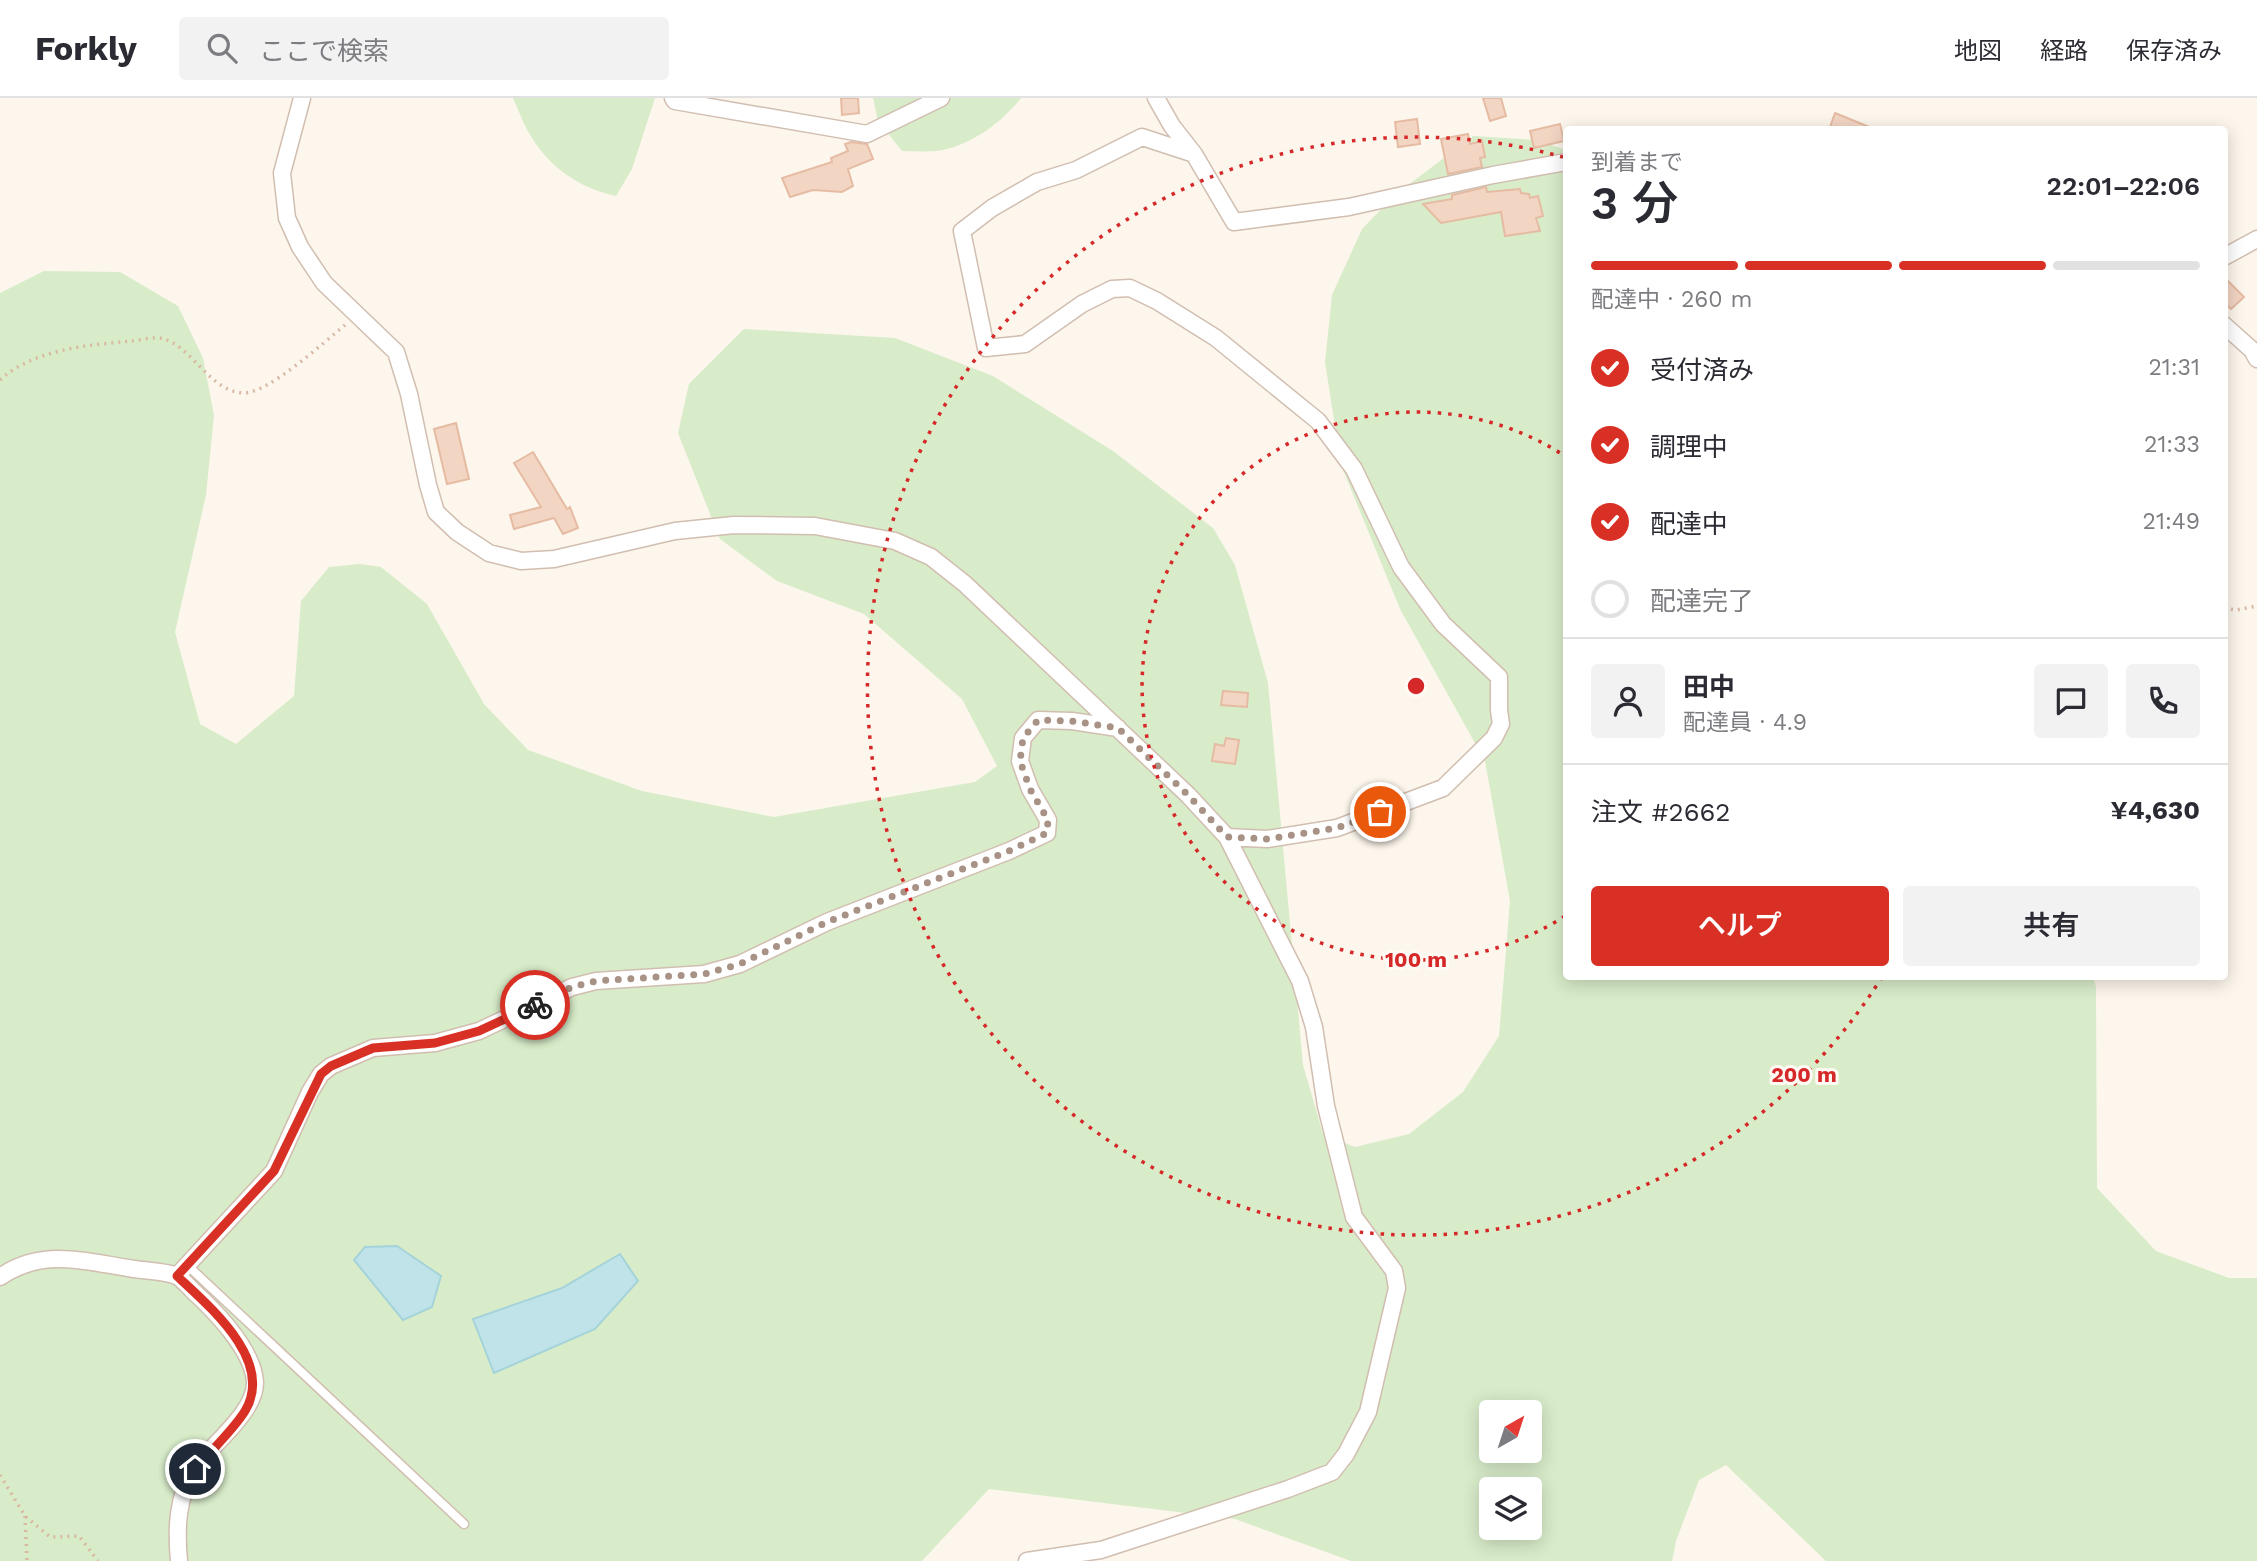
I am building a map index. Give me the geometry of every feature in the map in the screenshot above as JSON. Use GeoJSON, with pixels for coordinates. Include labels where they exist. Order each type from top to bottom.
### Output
{"type":"FeatureCollection","features":[{"type":"Feature","properties":{"kind":"street"},"geometry":{"type":"LineString","coordinates":[[302,98],[282,173],[287,218],[300,247],[324,283],[396,352],[409,394],[436,512],[457,532],[489,553],[520,561],[554,559],[675,531],[734,525],[815,526],[895,541],[931,557],[965,584],[1118,728],[1188,795],[1227,837],[1300,981],[1314,1027],[1326,1106],[1354,1217],[1394,1272],[1397,1288],[1383,1338],[1368,1412],[1346,1454],[1332,1472],[1289,1489],[1101,1550],[1027,1561]]}},
{"type":"Feature","properties":{"kind":"street"},"geometry":{"type":"LineString","coordinates":[[673,98],[676,101],[867,134],[941,98]]}},
{"type":"Feature","properties":{"kind":"street"},"geometry":{"type":"LineString","coordinates":[[1156,98],[1171,127],[1194,154],[1234,222],[1349,207],[1563,163]]}},
{"type":"Feature","properties":{"kind":"street"},"geometry":{"type":"LineString","coordinates":[[1194,154],[1142,137],[1076,170],[1037,182],[992,208],[962,231],[986,348],[1025,344],[1082,304],[1112,289],[1130,288],[1157,301],[1216,338],[1318,421],[1354,469],[1401,567],[1443,624],[1499,677],[1501,692],[1501,724],[1494,738],[1443,788],[1337,828],[1267,839],[1227,837]]}},
{"type":"Feature","properties":{"kind":"street"},"geometry":{"type":"LineString","coordinates":[[2228,255],[2257,239]]}},
{"type":"Feature","properties":{"kind":"street"},"geometry":{"type":"LineString","coordinates":[[2228,329],[2252,350],[2257,359]]}},
{"type":"Feature","properties":{"kind":"street"},"geometry":{"type":"LineString","coordinates":[[182,1271],[274,1171],[310,1092],[321,1074],[331,1066],[373,1048],[435,1043],[479,1031],[572,987],[596,981],[704,974],[740,964],[827,922],[1009,851],[1047,833],[1048,820],[1030,789],[1020,761],[1023,738],[1038,720],[1072,721],[1118,728]]}},
{"type":"Feature","properties":{"kind":"street"},"geometry":{"type":"LineString","coordinates":[[0,1277],[20,1265],[58,1257],[182,1271],[233,1334],[250,1363],[255,1383],[246,1410],[195,1469],[179,1505],[179,1561]]}},
{"type":"Feature","properties":{"kind":"lane"},"geometry":{"type":"LineString","coordinates":[[182,1271],[296,1370],[464,1524]]}},
{"type":"Feature","properties":{"kind":"path"},"geometry":{"type":"LineString","coordinates":[[0,380],[35,358],[89,345],[162,338],[177,346],[217,383],[242,393],[258,390],[290,369],[356,316]]}},
{"type":"Feature","properties":{"kind":"path"},"geometry":{"type":"LineString","coordinates":[[2228,609],[2257,606]]}},
{"type":"Feature","properties":{"kind":"path"},"geometry":{"type":"LineString","coordinates":[[0,1475],[25,1516],[50,1537],[79,1536],[98,1561]]}},
{"type":"Feature","properties":{"kind":"path"},"geometry":{"type":"LineString","coordinates":[[25,1516],[27,1561]]}},
{"type":"Feature","properties":{"kind":"green space"},"geometry":{"type":"Polygon","coordinates":[[[513,98],[655,98],[632,169],[616,196],[579,183],[548,159],[529,133],[513,98]]]}},
{"type":"Feature","properties":{"kind":"green space"},"geometry":{"type":"Polygon","coordinates":[[[873,98],[1021,98],[994,125],[960,145],[936,151],[902,151],[878,121],[873,98]]]}},
{"type":"Feature","properties":{"kind":"green space"},"geometry":{"type":"Polygon","coordinates":[[[1473,136],[1537,140],[1563,149],[1563,980],[2094,980],[2097,1188],[2156,1251],[2229,1278],[2257,1278],[2257,1561],[1826,1561],[1726,1465],[1699,1480],[1676,1541],[1672,1561],[1351,1561],[1235,1519],[989,1489],[922,1561],[0,1561],[0,293],[44,271],[120,272],[178,306],[203,358],[214,415],[206,495],[175,632],[200,724],[236,744],[294,696],[301,601],[329,567],[360,564],[381,567],[427,604],[484,704],[528,750],[642,791],[774,817],[975,782],[997,766],[962,699],[864,614],[777,581],[720,539],[678,433],[689,384],[744,329],[895,338],[993,376],[1113,451],[1213,528],[1235,565],[1268,683],[1303,1065],[1323,1134],[1355,1147],[1409,1134],[1463,1092],[1499,1036],[1510,901],[1485,761],[1400,609],[1341,465],[1325,362],[1332,295],[1362,229],[1395,195],[1473,136]]]}},
{"type":"Feature","properties":{"kind":"water"},"geometry":{"type":"Polygon","coordinates":[[[397,1246],[441,1276],[432,1307],[403,1320],[354,1260],[365,1247],[397,1246]]]}},
{"type":"Feature","properties":{"kind":"water"},"geometry":{"type":"Polygon","coordinates":[[[620,1254],[638,1281],[595,1329],[494,1373],[473,1319],[562,1288],[620,1254]]]}},
{"type":"Feature","properties":{"kind":"building"},"geometry":{"type":"Polygon","coordinates":[[[841,98],[858,98],[859,113],[842,115],[841,98]]]}},
{"type":"Feature","properties":{"kind":"building"},"geometry":{"type":"Polygon","coordinates":[[[1483,98],[1501,98],[1506,116],[1490,121],[1483,98]]]}},
{"type":"Feature","properties":{"kind":"building"},"geometry":{"type":"Polygon","coordinates":[[[1835,113],[1867,126],[1830,126],[1835,113]]]}},
{"type":"Feature","properties":{"kind":"building"},"geometry":{"type":"Polygon","coordinates":[[[1417,119],[1420,144],[1398,147],[1395,122],[1417,119]]]}},
{"type":"Feature","properties":{"kind":"building"},"geometry":{"type":"Polygon","coordinates":[[[1560,124],[1563,141],[1534,148],[1530,131],[1560,124]]]}},
{"type":"Feature","properties":{"kind":"building"},"geometry":{"type":"Polygon","coordinates":[[[1468,134],[1470,144],[1482,141],[1485,157],[1480,158],[1482,167],[1448,174],[1441,139],[1468,134]]]}},
{"type":"Feature","properties":{"kind":"building"},"geometry":{"type":"Polygon","coordinates":[[[845,144],[867,144],[873,159],[848,169],[853,186],[842,192],[813,190],[790,197],[782,178],[832,162],[831,158],[848,151],[845,144]]]}},
{"type":"Feature","properties":{"kind":"building"},"geometry":{"type":"Polygon","coordinates":[[[1486,187],[1487,192],[1520,189],[1521,193],[1529,194],[1530,198],[1538,196],[1543,216],[1536,218],[1540,231],[1505,236],[1501,212],[1441,223],[1423,204],[1452,199],[1452,195],[1486,187]]]}},
{"type":"Feature","properties":{"kind":"building"},"geometry":{"type":"Polygon","coordinates":[[[2228,281],[2244,297],[2231,309],[2228,306],[2228,281]]]}},
{"type":"Feature","properties":{"kind":"building"},"geometry":{"type":"Polygon","coordinates":[[[456,423],[469,479],[447,484],[434,429],[456,423]]]}},
{"type":"Feature","properties":{"kind":"building"},"geometry":{"type":"Polygon","coordinates":[[[533,452],[567,509],[570,507],[578,528],[563,534],[554,518],[514,529],[510,515],[541,507],[514,463],[533,452]]]}},
{"type":"Feature","properties":{"kind":"building"},"geometry":{"type":"Polygon","coordinates":[[[1223,691],[1248,693],[1247,707],[1221,705],[1223,691]]]}},
{"type":"Feature","properties":{"kind":"building"},"geometry":{"type":"Polygon","coordinates":[[[1226,738],[1239,740],[1235,764],[1212,761],[1215,744],[1224,746],[1226,738]]]}},
{"type":"Feature","properties":{"kind":"way so far"},"geometry":{"type":"LineString","coordinates":[[535,1005],[572,987],[596,981],[704,974],[740,964],[827,922],[1009,851],[1047,833],[1048,820],[1030,789],[1020,761],[1023,738],[1038,720],[1072,721],[1118,728],[1188,795],[1227,837],[1267,839],[1337,828],[1380,812]]}},
{"type":"Feature","properties":{"kind":"route"},"geometry":{"type":"LineString","coordinates":[[195,1469],[246,1410],[255,1383],[250,1363],[233,1334],[206,1303],[177,1276],[274,1171],[321,1074],[331,1066],[373,1048],[435,1043],[479,1031],[535,1005]]}}]}
